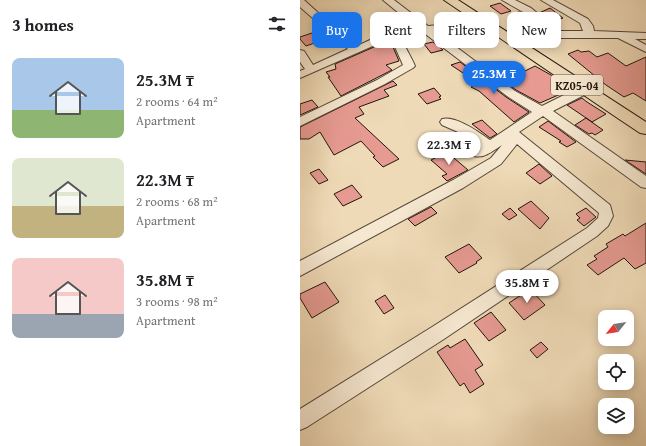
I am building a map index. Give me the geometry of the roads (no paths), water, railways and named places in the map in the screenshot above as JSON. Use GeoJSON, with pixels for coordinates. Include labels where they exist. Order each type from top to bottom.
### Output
{"type":"FeatureCollection","features":[{"type":"Feature","properties":{"kind":"main road","name":"KZ05-04"},"geometry":{"type":"LineString","coordinates":[[450,0],[470,12]]}},
{"type":"Feature","properties":{"kind":"main road","name":"KZ05-04"},"geometry":{"type":"LineString","coordinates":[[522,48],[584,90],[646,129]]}},
{"type":"Feature","properties":{"kind":"street"},"geometry":{"type":"LineString","coordinates":[[388,0],[427,29],[447,47],[508,91],[534,109],[550,114],[646,183]]}},
{"type":"Feature","properties":{"kind":"street"},"geometry":{"type":"LineString","coordinates":[[506,0],[529,12]]}},
{"type":"Feature","properties":{"kind":"street"},"geometry":{"type":"LineString","coordinates":[[546,0],[584,21],[588,26],[589,34]]}},
{"type":"Feature","properties":{"kind":"street"},"geometry":{"type":"LineString","coordinates":[[300,2],[344,42],[356,50]]}},
{"type":"Feature","properties":{"kind":"street"},"geometry":{"type":"LineString","coordinates":[[427,29],[434,28]]}},
{"type":"Feature","properties":{"kind":"street"},"geometry":{"type":"LineString","coordinates":[[561,34],[646,36]]}},
{"type":"Feature","properties":{"kind":"street"},"geometry":{"type":"LineString","coordinates":[[619,35],[646,49]]}},
{"type":"Feature","properties":{"kind":"street"},"geometry":{"type":"LineString","coordinates":[[300,75],[370,44]]}},
{"type":"Feature","properties":{"kind":"street"},"geometry":{"type":"LineString","coordinates":[[300,122],[381,82],[409,66],[407,57],[400,48]]}},
{"type":"Feature","properties":{"kind":"street"},"geometry":{"type":"LineString","coordinates":[[300,53],[311,70]]}},
{"type":"Feature","properties":{"kind":"street"},"geometry":{"type":"LineString","coordinates":[[446,122],[470,132],[484,150],[542,111],[584,90]]}},
{"type":"Feature","properties":{"kind":"street"},"geometry":{"type":"LineString","coordinates":[[300,269],[496,161],[510,144],[510,133]]}},
{"type":"Feature","properties":{"kind":"street"},"geometry":{"type":"LineString","coordinates":[[300,420],[592,232],[605,221],[607,214],[605,209],[510,133]]}}]}
